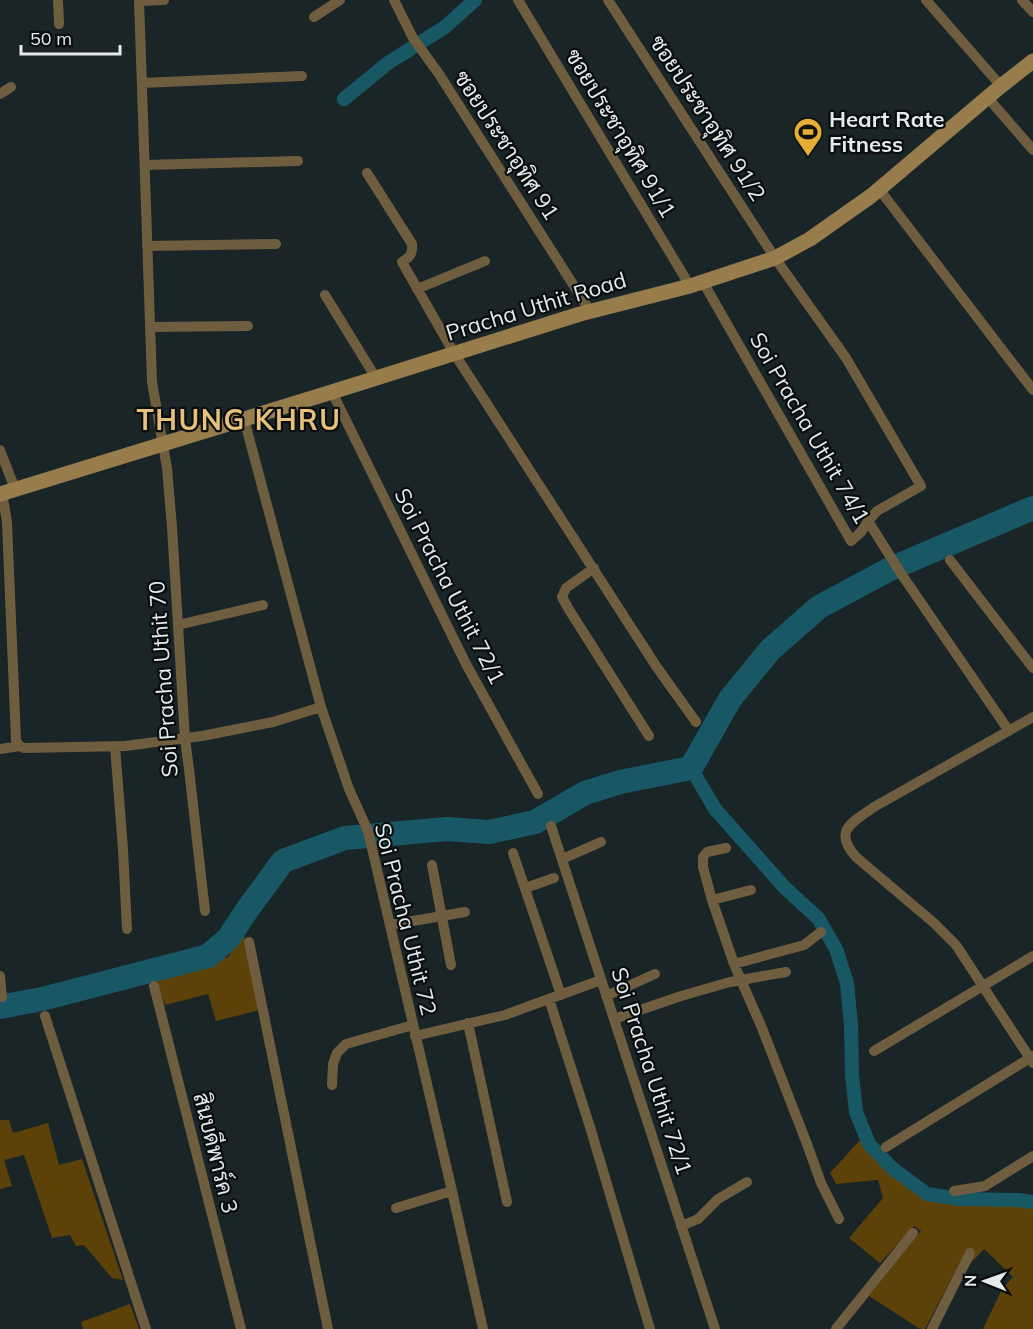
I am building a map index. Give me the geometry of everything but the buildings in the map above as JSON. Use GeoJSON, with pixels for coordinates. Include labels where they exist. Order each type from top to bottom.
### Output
{"type":"FeatureCollection","features":[{"type":"Feature","properties":{"kind":"main road","name":"Pracha Uthit Road"},"geometry":{"type":"LineString","coordinates":[[6,492],[590,311],[697,284],[775,258],[810,239],[879,189],[1033,61]]}},
{"type":"Feature","properties":{"kind":"street"},"geometry":{"type":"LineString","coordinates":[[58,0],[59,24]]}},
{"type":"Feature","properties":{"kind":"street"},"geometry":{"type":"LineString","coordinates":[[139,0],[164,0]]}},
{"type":"Feature","properties":{"kind":"street","name":"Soi Pracha Uthit 70"},"geometry":{"type":"LineString","coordinates":[[139,0],[152,382],[167,468],[184,739],[205,911]]}},
{"type":"Feature","properties":{"kind":"street"},"geometry":{"type":"LineString","coordinates":[[314,17],[340,0]]}},
{"type":"Feature","properties":{"kind":"street","name":"ซอยประชาอุทิศ 91"},"geometry":{"type":"LineString","coordinates":[[394,0],[413,38],[590,311]]}},
{"type":"Feature","properties":{"kind":"street","name":"ซอยประชาอุทิศ 91/1"},"geometry":{"type":"LineString","coordinates":[[518,0],[697,284]]}},
{"type":"Feature","properties":{"kind":"street","name":"ซอยประชาอุทิศ 91/2"},"geometry":{"type":"LineString","coordinates":[[608,0],[775,258],[846,358],[921,486],[877,511],[868,521]]}},
{"type":"Feature","properties":{"kind":"street"},"geometry":{"type":"LineString","coordinates":[[926,0],[1001,86]]}},
{"type":"Feature","properties":{"kind":"street"},"geometry":{"type":"LineString","coordinates":[[1022,0],[1033,12]]}},
{"type":"Feature","properties":{"kind":"street"},"geometry":{"type":"LineString","coordinates":[[142,83],[302,76]]}},
{"type":"Feature","properties":{"kind":"street"},"geometry":{"type":"LineString","coordinates":[[0,94],[11,87]]}},
{"type":"Feature","properties":{"kind":"street"},"geometry":{"type":"LineString","coordinates":[[988,98],[1033,150]]}},
{"type":"Feature","properties":{"kind":"street"},"geometry":{"type":"LineString","coordinates":[[145,165],[298,161]]}},
{"type":"Feature","properties":{"kind":"street"},"geometry":{"type":"LineString","coordinates":[[367,173],[412,244],[413,251],[410,257],[402,262],[454,353],[656,666],[696,722]]}},
{"type":"Feature","properties":{"kind":"street"},"geometry":{"type":"LineString","coordinates":[[879,189],[1033,390]]}},
{"type":"Feature","properties":{"kind":"street"},"geometry":{"type":"LineString","coordinates":[[147,246],[276,244]]}},
{"type":"Feature","properties":{"kind":"street"},"geometry":{"type":"LineString","coordinates":[[417,289],[485,261]]}},
{"type":"Feature","properties":{"kind":"street","name":"Soi Pracha Uthit 74/1"},"geometry":{"type":"LineString","coordinates":[[697,284],[851,541],[868,521],[902,575],[1009,731]]}},
{"type":"Feature","properties":{"kind":"street"},"geometry":{"type":"LineString","coordinates":[[325,295],[376,378]]}},
{"type":"Feature","properties":{"kind":"street"},"geometry":{"type":"LineString","coordinates":[[150,327],[248,326]]}},
{"type":"Feature","properties":{"kind":"street","name":"Soi Pracha Uthit 72/1"},"geometry":{"type":"LineString","coordinates":[[332,392],[466,664],[538,794]]}},
{"type":"Feature","properties":{"kind":"street","name":"Soi Pracha Uthit 72"},"geometry":{"type":"LineString","coordinates":[[244,419],[321,707],[349,789],[368,831],[483,1329]]}},
{"type":"Feature","properties":{"kind":"street"},"geometry":{"type":"LineString","coordinates":[[0,450],[6,492],[16,741],[20,746]]}},
{"type":"Feature","properties":{"kind":"street"},"geometry":{"type":"LineString","coordinates":[[950,560],[1033,668]]}},
{"type":"Feature","properties":{"kind":"street"},"geometry":{"type":"LineString","coordinates":[[594,568],[566,588],[562,597],[650,736]]}},
{"type":"Feature","properties":{"kind":"street"},"geometry":{"type":"LineString","coordinates":[[178,625],[263,605]]}},
{"type":"Feature","properties":{"kind":"street"},"geometry":{"type":"LineString","coordinates":[[0,748],[115,746],[184,739],[273,722],[321,707]]}},
{"type":"Feature","properties":{"kind":"street"},"geometry":{"type":"LineString","coordinates":[[886,1147],[1032,1059],[956,945],[848,848],[845,836],[849,824],[874,807],[1033,717]]}},
{"type":"Feature","properties":{"kind":"street"},"geometry":{"type":"LineString","coordinates":[[115,746],[127,929]]}},
{"type":"Feature","properties":{"kind":"street","name":"Soi Pracha Uthit 72/1"},"geometry":{"type":"LineString","coordinates":[[551,826],[715,1329]]}},
{"type":"Feature","properties":{"kind":"street"},"geometry":{"type":"LineString","coordinates":[[562,859],[601,842]]}},
{"type":"Feature","properties":{"kind":"street"},"geometry":{"type":"LineString","coordinates":[[726,848],[707,852],[703,857],[703,867],[712,900],[734,964],[770,1049],[821,1183],[839,1219]]}},
{"type":"Feature","properties":{"kind":"street"},"geometry":{"type":"LineString","coordinates":[[513,853],[561,994]]}},
{"type":"Feature","properties":{"kind":"street"},"geometry":{"type":"LineString","coordinates":[[432,866],[452,964]]}},
{"type":"Feature","properties":{"kind":"street"},"geometry":{"type":"LineString","coordinates":[[525,888],[554,878]]}},
{"type":"Feature","properties":{"kind":"street"},"geometry":{"type":"LineString","coordinates":[[712,900],[751,890]]}},
{"type":"Feature","properties":{"kind":"street"},"geometry":{"type":"LineString","coordinates":[[390,925],[465,912]]}},
{"type":"Feature","properties":{"kind":"street"},"geometry":{"type":"LineString","coordinates":[[734,964],[804,945],[821,932]]}},
{"type":"Feature","properties":{"kind":"street"},"geometry":{"type":"LineString","coordinates":[[249,942],[328,1329]]}},
{"type":"Feature","properties":{"kind":"street"},"geometry":{"type":"LineString","coordinates":[[874,1051],[1033,957]]}},
{"type":"Feature","properties":{"kind":"street"},"geometry":{"type":"LineString","coordinates":[[614,1019],[729,982],[786,972]]}},
{"type":"Feature","properties":{"kind":"street"},"geometry":{"type":"LineString","coordinates":[[606,996],[655,974]]}},
{"type":"Feature","properties":{"kind":"street"},"geometry":{"type":"LineString","coordinates":[[0,976],[2,997]]}},
{"type":"Feature","properties":{"kind":"street"},"geometry":{"type":"LineString","coordinates":[[332,1085],[335,1058],[346,1044],[505,1015],[601,980]]}},
{"type":"Feature","properties":{"kind":"street","name":"สินบดีพาร์ค 3"},"geometry":{"type":"LineString","coordinates":[[154,986],[241,1329]]}},
{"type":"Feature","properties":{"kind":"street"},"geometry":{"type":"LineString","coordinates":[[549,999],[594,1138],[650,1329]]}},
{"type":"Feature","properties":{"kind":"street"},"geometry":{"type":"LineString","coordinates":[[45,1016],[146,1329]]}},
{"type":"Feature","properties":{"kind":"street"},"geometry":{"type":"LineString","coordinates":[[468,1023],[507,1202]]}},
{"type":"Feature","properties":{"kind":"street"},"geometry":{"type":"LineString","coordinates":[[954,1191],[985,1186],[1033,1156]]}},
{"type":"Feature","properties":{"kind":"street"},"geometry":{"type":"LineString","coordinates":[[681,1226],[698,1219],[718,1199],[747,1182]]}},
{"type":"Feature","properties":{"kind":"street"},"geometry":{"type":"LineString","coordinates":[[396,1208],[452,1191]]}},
{"type":"Feature","properties":{"kind":"street"},"geometry":{"type":"LineString","coordinates":[[836,1329],[913,1233]]}},
{"type":"Feature","properties":{"kind":"street"},"geometry":{"type":"LineString","coordinates":[[932,1329],[970,1253]]}},
{"type":"Feature","properties":{"kind":"shaded area"},"geometry":{"type":"Polygon","coordinates":[[[244,933],[260,1010],[216,1021],[208,994],[165,1005],[156,979],[228,957],[244,933]]]}},
{"type":"Feature","properties":{"kind":"shaded area"},"geometry":{"type":"Polygon","coordinates":[[[0,1120],[9,1120],[13,1133],[48,1123],[59,1165],[82,1159],[123,1280],[112,1278],[84,1245],[76,1246],[70,1235],[52,1238],[24,1155],[4,1160],[12,1186],[0,1189],[0,1120]]]}},
{"type":"Feature","properties":{"kind":"shaded area"},"geometry":{"type":"Polygon","coordinates":[[[861,1139],[876,1158],[901,1181],[926,1197],[959,1202],[1033,1205],[1033,1329],[983,1329],[1002,1289],[1013,1277],[984,1249],[969,1265],[961,1260],[925,1329],[920,1329],[869,1296],[921,1231],[914,1226],[880,1263],[849,1238],[883,1198],[878,1180],[836,1184],[830,1173],[861,1139]]]}},
{"type":"Feature","properties":{"kind":"shaded area"},"geometry":{"type":"Polygon","coordinates":[[[130,1304],[139,1329],[83,1329],[81,1322],[130,1304]]]}},
{"type":"Feature","properties":{"kind":"waterway"},"geometry":{"type":"LineString","coordinates":[[344,99],[388,63],[445,27],[475,0]]}},
{"type":"Feature","properties":{"kind":"waterway"},"geometry":{"type":"LineString","coordinates":[[0,1007],[42,999],[208,956],[228,939],[283,861],[345,838],[447,829],[489,832],[535,822],[585,793],[620,782],[691,768],[730,699],[770,650],[819,607],[890,569],[1033,508]]}},
{"type":"Feature","properties":{"kind":"waterway"},"geometry":{"type":"LineString","coordinates":[[691,768],[715,809],[785,888],[818,918],[836,949],[847,983],[856,1112],[869,1144],[892,1168],[927,1194],[959,1199],[1033,1202]]}},
{"type":"Feature","properties":{"kind":"place","name":"Heart Rate Fitness"},"geometry":{"type":"Point","coordinates":[808,158]}},
{"type":"Feature","properties":{"kind":"district","name":"THUNG KHRU"},"geometry":{"type":"Point","coordinates":[239,419]}}]}
